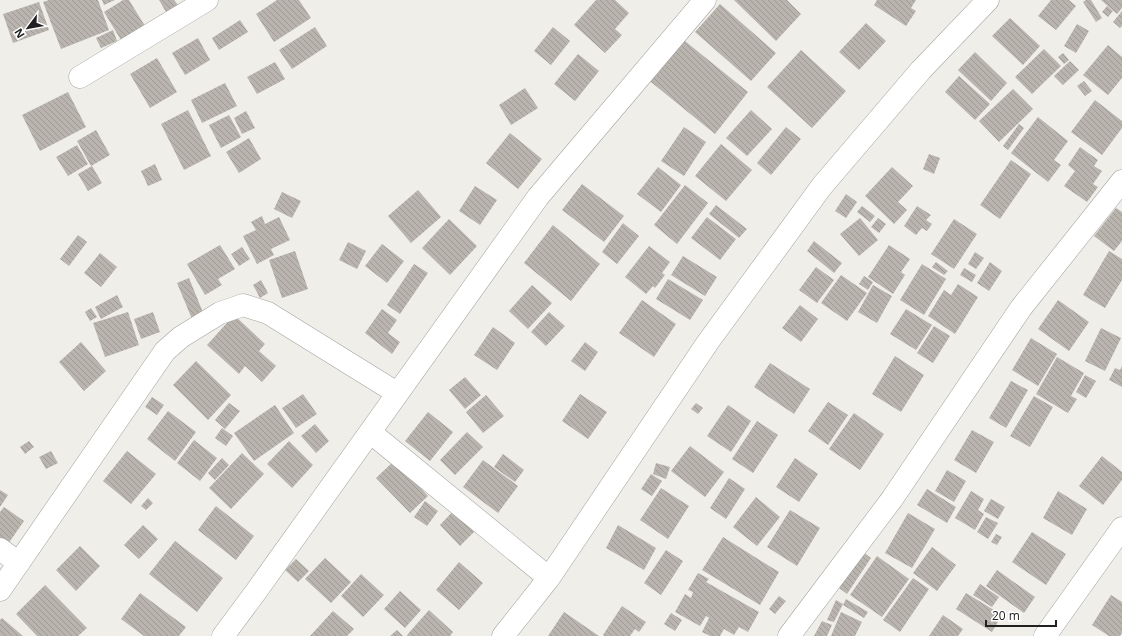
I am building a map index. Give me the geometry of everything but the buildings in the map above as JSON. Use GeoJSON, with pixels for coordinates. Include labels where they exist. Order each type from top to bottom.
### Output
{"type":"FeatureCollection","features":[{"type":"Feature","properties":{"kind":"street"},"geometry":{"type":"LineString","coordinates":[[80,77],[207,0]]}},
{"type":"Feature","properties":{"kind":"street"},"geometry":{"type":"LineString","coordinates":[[223,636],[538,197],[705,0]]}},
{"type":"Feature","properties":{"kind":"street"},"geometry":{"type":"LineString","coordinates":[[503,636],[549,578],[708,342],[822,186],[922,70],[988,0]]}},
{"type":"Feature","properties":{"kind":"street"},"geometry":{"type":"LineString","coordinates":[[789,636],[892,499],[1021,308],[1120,188]]}},
{"type":"Feature","properties":{"kind":"street"},"geometry":{"type":"LineString","coordinates":[[0,590],[165,351],[181,337],[220,313],[243,305],[268,313],[397,393]]}},
{"type":"Feature","properties":{"kind":"street"},"geometry":{"type":"LineString","coordinates":[[370,432],[549,578]]}},
{"type":"Feature","properties":{"kind":"street"},"geometry":{"type":"LineString","coordinates":[[1045,636],[1122,528]]}},
{"type":"Feature","properties":{"kind":"street"},"geometry":{"type":"LineString","coordinates":[[0,549],[19,563]]}}]}
